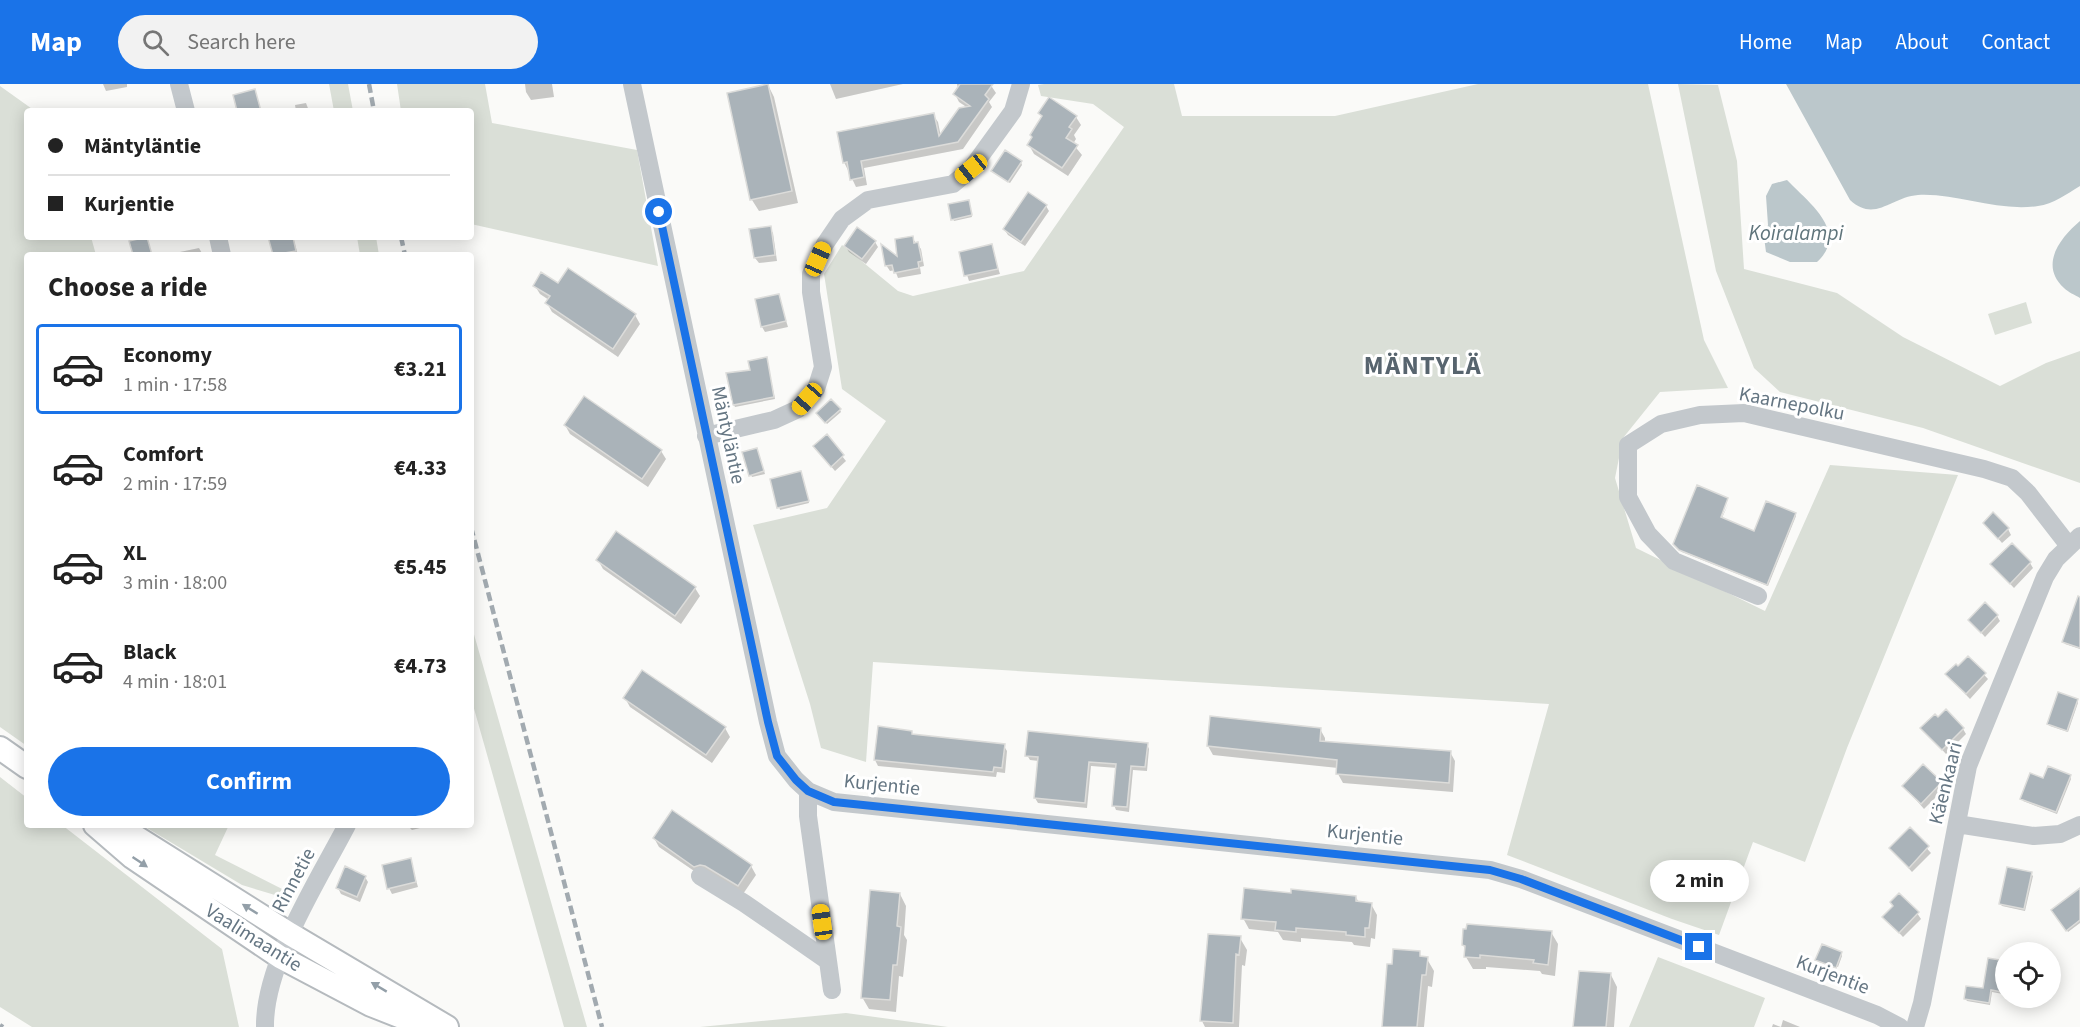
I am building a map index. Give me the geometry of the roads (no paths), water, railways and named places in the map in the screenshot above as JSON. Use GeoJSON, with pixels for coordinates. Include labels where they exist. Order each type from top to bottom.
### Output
{"type":"FeatureCollection","features":[{"type":"Feature","properties":{"kind":"main road"},"geometry":{"type":"LineString","coordinates":[[0,748],[24,765]]}},
{"type":"Feature","properties":{"kind":"main road","name":"Vaalimaantie"},"geometry":{"type":"LineString","coordinates":[[98,828],[132,857],[280,957],[371,1005],[427,1027]]}},
{"type":"Feature","properties":{"kind":"main road","name":"Vaalimaantie"},"geometry":{"type":"LineString","coordinates":[[122,828],[290,934],[447,1027]]}},
{"type":"Feature","properties":{"kind":"street"},"geometry":{"type":"LineString","coordinates":[[179,84],[185,108]]}},
{"type":"Feature","properties":{"kind":"street","name":"Mäntyläntie"},"geometry":{"type":"LineString","coordinates":[[632,84],[768,722],[777,756],[805,789]]}},
{"type":"Feature","properties":{"kind":"street"},"geometry":{"type":"LineString","coordinates":[[706,436],[774,420],[798,409],[816,389],[823,367],[811,292],[811,274],[825,244],[842,219],[868,200],[953,184],[971,169],[1013,111],[1021,84]]}},
{"type":"Feature","properties":{"kind":"street","name":"Kaarnepolku"},"geometry":{"type":"LineString","coordinates":[[1758,596],[1674,561],[1648,534],[1628,497],[1628,445],[1661,424],[1700,415],[1744,412],[1984,469],[2012,478],[2074,541]]}},
{"type":"Feature","properties":{"kind":"street","name":"Käenkaari"},"geometry":{"type":"LineString","coordinates":[[1915,1027],[1922,1003],[1968,766],[2045,577],[2056,559],[2074,541]]}},
{"type":"Feature","properties":{"kind":"street"},"geometry":{"type":"LineString","coordinates":[[805,789],[832,990]]}},
{"type":"Feature","properties":{"kind":"street","name":"Kurjentie"},"geometry":{"type":"LineString","coordinates":[[805,789],[834,802],[1490,870],[1521,879],[1866,1011],[1900,1027]]}},
{"type":"Feature","properties":{"kind":"street"},"geometry":{"type":"LineString","coordinates":[[1957,824],[2034,836],[2060,834],[2080,825]]}},
{"type":"Feature","properties":{"kind":"street","name":"Rinnetie"},"geometry":{"type":"LineString","coordinates":[[265,1027],[265,1010],[280,957],[345,828]]}},
{"type":"Feature","properties":{"kind":"street"},"geometry":{"type":"LineString","coordinates":[[700,876],[744,903],[828,961]]}},
{"type":"Feature","properties":{"kind":"water"},"geometry":{"type":"Polygon","coordinates":[[[1786,84],[2080,84],[2080,186],[2054,201],[2038,206],[2008,207],[1933,195],[1918,195],[1883,207],[1867,209],[1850,200],[1786,84]]]}},
{"type":"Feature","properties":{"kind":"water","name":"Koiralampi"},"geometry":{"type":"Polygon","coordinates":[[[1787,180],[1814,208],[1828,229],[1829,240],[1826,251],[1817,262],[1790,262],[1766,252],[1764,237],[1768,225],[1766,196],[1772,184],[1787,180]]]}},
{"type":"Feature","properties":{"kind":"water"},"geometry":{"type":"Polygon","coordinates":[[[2080,221],[2080,298],[2066,289],[2057,279],[2053,270],[2053,261],[2055,252],[2066,235],[2080,221]]]}},
{"type":"Feature","properties":{"kind":"railway"},"geometry":{"type":"LineString","coordinates":[[369,84],[373,108]]}},
{"type":"Feature","properties":{"kind":"railway"},"geometry":{"type":"LineString","coordinates":[[402,240],[404,252]]}},
{"type":"Feature","properties":{"kind":"railway"},"geometry":{"type":"LineString","coordinates":[[474,538],[602,1027]]}},
{"type":"Feature","properties":{"kind":"district","name":"MÄNTYLÄ"},"geometry":{"type":"Point","coordinates":[1423,365]}}]}
